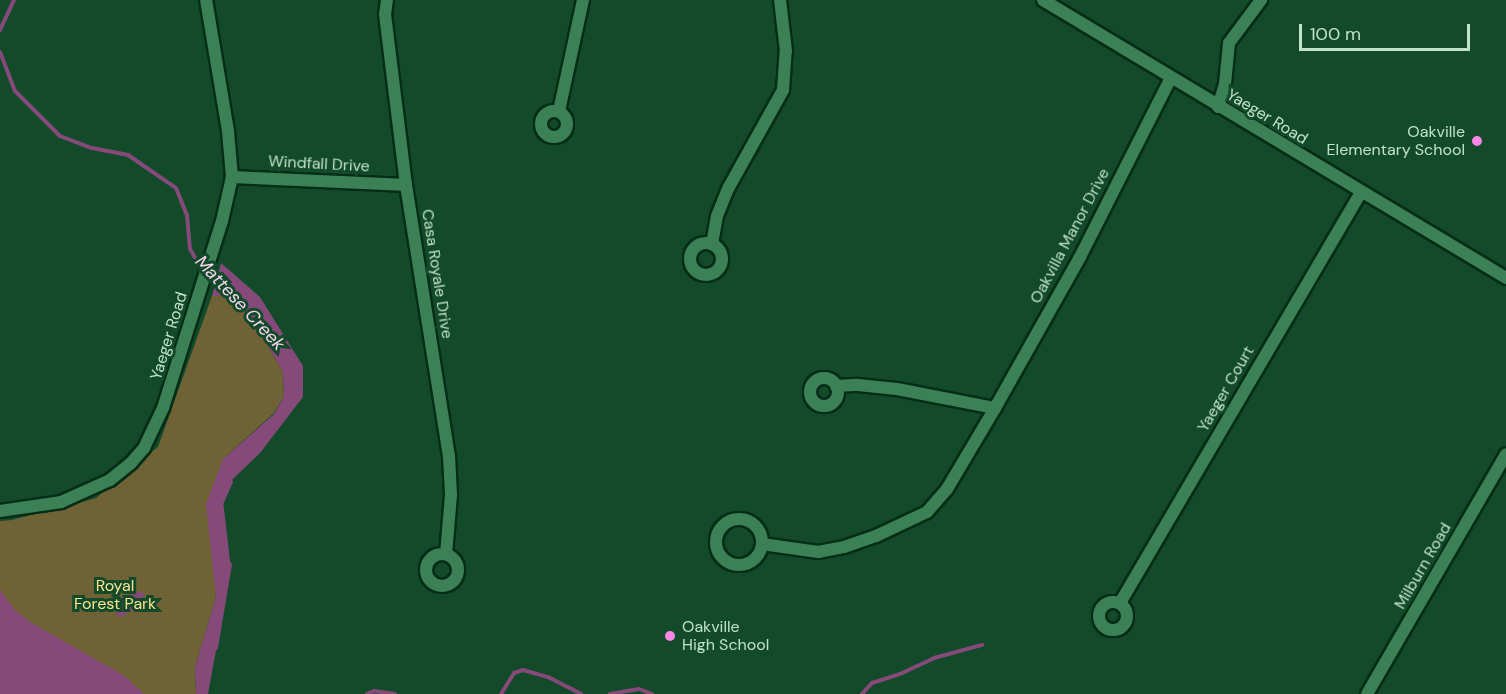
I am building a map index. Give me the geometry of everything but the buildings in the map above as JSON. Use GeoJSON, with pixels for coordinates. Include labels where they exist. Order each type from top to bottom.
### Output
{"type":"FeatureCollection","features":[{"type":"Feature","properties":{"kind":"street","name":"Yaeger Road"},"geometry":{"type":"LineString","coordinates":[[0,511],[61,502],[110,480],[131,463],[144,448],[163,408],[213,250],[231,177],[228,131],[206,0]]}},
{"type":"Feature","properties":{"kind":"street","name":"Casa Royale Drive"},"geometry":{"type":"LineString","coordinates":[[387,0],[385,14],[406,185],[449,456],[451,495],[446,554]]}},
{"type":"Feature","properties":{"kind":"street"},"geometry":{"type":"LineString","coordinates":[[559,111],[583,0]]}},
{"type":"Feature","properties":{"kind":"street"},"geometry":{"type":"LineString","coordinates":[[712,244],[717,216],[729,187],[783,90],[786,51],[780,0]]}},
{"type":"Feature","properties":{"kind":"street","name":"Yaeger Road"},"geometry":{"type":"LineString","coordinates":[[1043,0],[1506,278]]}},
{"type":"Feature","properties":{"kind":"street"},"geometry":{"type":"LineString","coordinates":[[1218,106],[1225,84],[1229,43],[1261,0]]}},
{"type":"Feature","properties":{"kind":"street","name":"Oakvilla Manor Drive"},"geometry":{"type":"LineString","coordinates":[[762,543],[818,552],[835,549],[876,536],[927,512],[947,489],[1080,257],[1171,78]]}},
{"type":"Feature","properties":{"kind":"street","name":"Windfall Drive"},"geometry":{"type":"LineString","coordinates":[[231,177],[406,185]]}},
{"type":"Feature","properties":{"kind":"street","name":"Yaeger Court"},"geometry":{"type":"LineString","coordinates":[[1120,603],[1361,192]]}},
{"type":"Feature","properties":{"kind":"street"},"geometry":{"type":"LineString","coordinates":[[836,386],[858,385],[897,389],[995,408]]}},
{"type":"Feature","properties":{"kind":"street","name":"Milburn Road"},"geometry":{"type":"LineString","coordinates":[[1367,694],[1506,454]]}},
{"type":"Feature","properties":{"kind":"green space","name":"Royal Forest Park"},"geometry":{"type":"Polygon","coordinates":[[[212,296],[224,296],[251,317],[283,372],[284,396],[274,413],[223,459],[214,567],[216,597],[195,668],[196,694],[0,694],[0,521],[12,520],[96,498],[158,447],[212,296]]]}},
{"type":"Feature","properties":{"kind":"water"},"geometry":{"type":"Polygon","coordinates":[[[221,263],[260,297],[303,366],[303,397],[260,453],[232,480],[223,500],[231,569],[208,694],[196,694],[195,668],[216,597],[206,504],[223,459],[274,414],[284,396],[283,372],[251,317],[224,296],[212,296],[221,263]]]}},
{"type":"Feature","properties":{"kind":"water"},"geometry":{"type":"Polygon","coordinates":[[[0,590],[14,609],[30,622],[123,675],[144,694],[0,694],[0,590]]]}},
{"type":"Feature","properties":{"kind":"water"},"geometry":{"type":"Polygon","coordinates":[[[142,591],[146,603],[134,612],[128,609],[126,615],[117,617],[113,600],[142,591]]]}},
{"type":"Feature","properties":{"kind":"waterway","name":"Mattese Creek"},"geometry":{"type":"LineString","coordinates":[[0,30],[14,0]]}},
{"type":"Feature","properties":{"kind":"waterway","name":"Mattese Creek"},"geometry":{"type":"LineString","coordinates":[[0,52],[15,91],[60,136],[92,148],[128,155],[176,188],[187,215],[190,249],[197,261],[220,279]]}},
{"type":"Feature","properties":{"kind":"waterway","name":"Mattese Creek"},"geometry":{"type":"LineString","coordinates":[[222,502],[231,482]]}},
{"type":"Feature","properties":{"kind":"waterway","name":"Mattese Creek"},"geometry":{"type":"LineString","coordinates":[[216,648],[230,564]]}},
{"type":"Feature","properties":{"kind":"waterway"},"geometry":{"type":"LineString","coordinates":[[862,694],[872,683],[900,674],[934,658],[982,645]]}},
{"type":"Feature","properties":{"kind":"waterway"},"geometry":{"type":"LineString","coordinates":[[501,694],[514,673],[523,670],[548,677],[581,694]]}},
{"type":"Feature","properties":{"kind":"waterway"},"geometry":{"type":"LineString","coordinates":[[610,694],[639,689],[652,694]]}},
{"type":"Feature","properties":{"kind":"waterway"},"geometry":{"type":"LineString","coordinates":[[367,694],[374,691],[395,694]]}},
{"type":"Feature","properties":{"kind":"place","name":"Oakville Elementary School"},"geometry":{"type":"Point","coordinates":[1477,141]}},
{"type":"Feature","properties":{"kind":"place","name":"Oakville High School"},"geometry":{"type":"Point","coordinates":[670,636]}}]}
